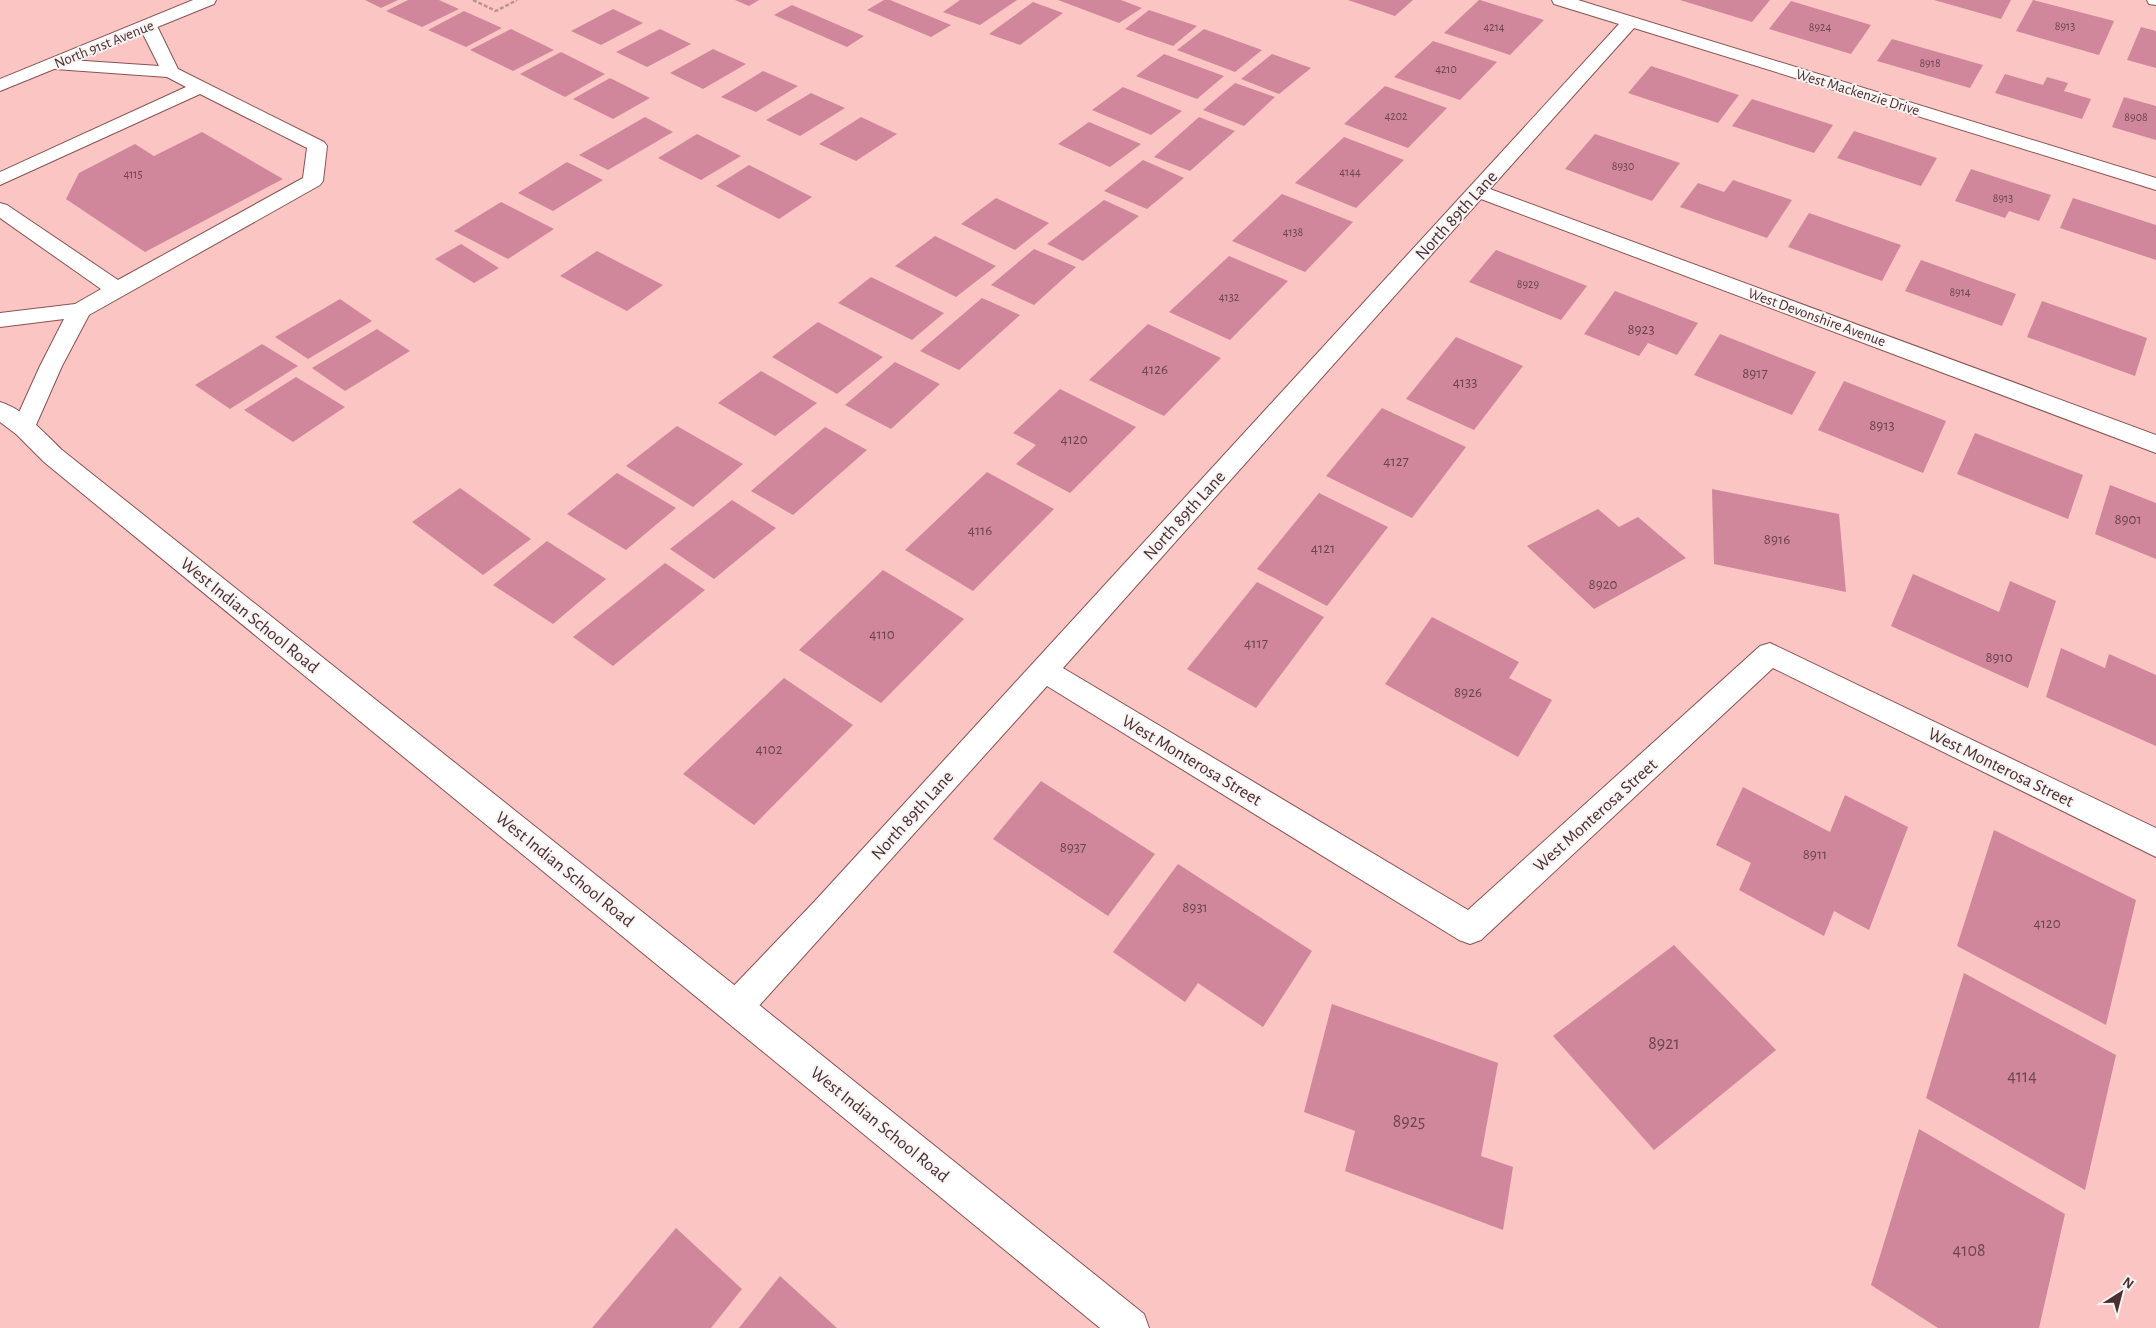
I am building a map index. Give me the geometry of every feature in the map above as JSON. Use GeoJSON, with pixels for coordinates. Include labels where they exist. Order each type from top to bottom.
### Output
{"type":"FeatureCollection","features":[{"type":"Feature","properties":{"kind":"street","name":"North 91st Avenue"},"geometry":{"type":"LineString","coordinates":[[0,86],[208,0]]}},
{"type":"Feature","properties":{"kind":"street","name":"West Mackenzie Drive"},"geometry":{"type":"LineString","coordinates":[[1560,0],[2156,184]]}},
{"type":"Feature","properties":{"kind":"street","name":"North 89th Lane"},"geometry":{"type":"LineString","coordinates":[[736,1006],[825,912],[1630,22]]}},
{"type":"Feature","properties":{"kind":"street"},"geometry":{"type":"LineString","coordinates":[[148,26],[171,72]]}},
{"type":"Feature","properties":{"kind":"street"},"geometry":{"type":"LineString","coordinates":[[0,320],[80,310],[313,181],[317,146],[171,72],[55,64]]}},
{"type":"Feature","properties":{"kind":"street"},"geometry":{"type":"LineString","coordinates":[[0,179],[201,87]]}},
{"type":"Feature","properties":{"kind":"street","name":"West Devonshire Avenue"},"geometry":{"type":"LineString","coordinates":[[1477,191],[2156,444]]}},
{"type":"Feature","properties":{"kind":"street"},"geometry":{"type":"LineString","coordinates":[[0,209],[116,289]]}},
{"type":"Feature","properties":{"kind":"street"},"geometry":{"type":"LineString","coordinates":[[24,428],[51,366],[80,310]]}},
{"type":"Feature","properties":{"kind":"street","name":"West Indian School Road"},"geometry":{"type":"LineString","coordinates":[[0,410],[24,428],[53,456],[736,1006],[1130,1328]]}},
{"type":"Feature","properties":{"kind":"street","name":"West Monterosa Street"},"geometry":{"type":"LineString","coordinates":[[1044,670],[1470,929],[1770,654],[2156,843]]}},
{"type":"Feature","properties":{"kind":"path"},"geometry":{"type":"LineString","coordinates":[[473,0],[496,11],[517,0]]}},
{"type":"Feature","properties":{"kind":"building"},"geometry":{"type":"Polygon","coordinates":[[[365,0],[398,0],[381,8],[365,0]]]}},
{"type":"Feature","properties":{"kind":"building"},"geometry":{"type":"Polygon","coordinates":[[[408,0],[439,0],[459,9],[422,27],[386,11],[408,0]]]}},
{"type":"Feature","properties":{"kind":"building"},"geometry":{"type":"Polygon","coordinates":[[[735,0],[759,0],[749,6],[735,0]]]}},
{"type":"Feature","properties":{"kind":"building"},"geometry":{"type":"Polygon","coordinates":[[[884,0],[890,0],[951,25],[931,37],[867,10],[884,0]]]}},
{"type":"Feature","properties":{"kind":"building"},"geometry":{"type":"Polygon","coordinates":[[[960,0],[1017,0],[980,25],[943,12],[960,0]]]}},
{"type":"Feature","properties":{"kind":"building"},"geometry":{"type":"Polygon","coordinates":[[[1058,0],[1121,0],[1142,8],[1119,23],[1058,0]]]}},
{"type":"Feature","properties":{"kind":"building"},"geometry":{"type":"Polygon","coordinates":[[[1348,0],[1413,0],[1395,16],[1348,0]]]}},
{"type":"Feature","properties":{"kind":"building"},"geometry":{"type":"Polygon","coordinates":[[[1479,0],[1544,20],[1510,55],[1444,33],[1479,0]]]}},
{"type":"Feature","properties":{"kind":"building"},"geometry":{"type":"Polygon","coordinates":[[[1680,0],[1770,0],[1752,22],[1680,0]]]}},
{"type":"Feature","properties":{"kind":"building"},"geometry":{"type":"Polygon","coordinates":[[[1934,0],[2011,0],[2001,19],[1934,0]]]}},
{"type":"Feature","properties":{"kind":"building"},"geometry":{"type":"Polygon","coordinates":[[[2033,0],[2114,21],[2099,55],[2016,31],[2033,0]]]}},
{"type":"Feature","properties":{"kind":"building"},"geometry":{"type":"Polygon","coordinates":[[[1791,1],[1871,25],[1851,54],[1769,29],[1791,1]]]}},
{"type":"Feature","properties":{"kind":"building"},"geometry":{"type":"Polygon","coordinates":[[[1033,2],[1063,13],[1020,45],[989,34],[1033,2]]]}},
{"type":"Feature","properties":{"kind":"building"},"geometry":{"type":"Polygon","coordinates":[[[792,5],[864,36],[847,47],[774,15],[792,5]]]}},
{"type":"Feature","properties":{"kind":"building"},"geometry":{"type":"Polygon","coordinates":[[[613,9],[643,23],[601,45],[571,31],[613,9]]]}},
{"type":"Feature","properties":{"kind":"building"},"geometry":{"type":"Polygon","coordinates":[[[1149,10],[1197,26],[1173,46],[1125,29],[1149,10]]]}},
{"type":"Feature","properties":{"kind":"building"},"geometry":{"type":"Polygon","coordinates":[[[464,11],[502,28],[466,47],[428,30],[464,11]]]}},
{"type":"Feature","properties":{"kind":"building"},"geometry":{"type":"Polygon","coordinates":[[[2141,27],[2156,31],[2156,68],[2127,60],[2141,27]]]}},
{"type":"Feature","properties":{"kind":"building"},"geometry":{"type":"Polygon","coordinates":[[[511,29],[554,50],[513,71],[470,50],[511,29]]]}},
{"type":"Feature","properties":{"kind":"building"},"geometry":{"type":"Polygon","coordinates":[[[660,29],[691,44],[647,67],[616,52],[660,29]]]}},
{"type":"Feature","properties":{"kind":"building"},"geometry":{"type":"Polygon","coordinates":[[[1204,29],[1262,50],[1235,72],[1177,50],[1204,29]]]}},
{"type":"Feature","properties":{"kind":"building"},"geometry":{"type":"Polygon","coordinates":[[[1892,39],[1983,65],[1970,88],[1877,61],[1892,39]]]}},
{"type":"Feature","properties":{"kind":"building"},"geometry":{"type":"Polygon","coordinates":[[[1433,41],[1497,62],[1460,100],[1394,77],[1433,41]]]}},
{"type":"Feature","properties":{"kind":"building"},"geometry":{"type":"Polygon","coordinates":[[[713,49],[746,64],[703,89],[670,73],[713,49]]]}},
{"type":"Feature","properties":{"kind":"building"},"geometry":{"type":"Polygon","coordinates":[[[561,52],[605,74],[565,97],[520,74],[561,52]]]}},
{"type":"Feature","properties":{"kind":"building"},"geometry":{"type":"Polygon","coordinates":[[[1164,54],[1224,76],[1197,99],[1136,76],[1164,54]]]}},
{"type":"Feature","properties":{"kind":"building"},"geometry":{"type":"Polygon","coordinates":[[[1272,54],[1311,68],[1279,94],[1241,79],[1272,54]]]}},
{"type":"Feature","properties":{"kind":"building"},"geometry":{"type":"Polygon","coordinates":[[[1651,66],[1739,95],[1718,123],[1628,93],[1651,66]]]}},
{"type":"Feature","properties":{"kind":"building"},"geometry":{"type":"Polygon","coordinates":[[[763,71],[798,86],[756,112],[721,97],[763,71]]]}},
{"type":"Feature","properties":{"kind":"building"},"geometry":{"type":"Polygon","coordinates":[[[2005,74],[2043,85],[2047,77],[2068,83],[2064,91],[2091,99],[2082,119],[1995,93],[2005,74]]]}},
{"type":"Feature","properties":{"kind":"building"},"geometry":{"type":"Polygon","coordinates":[[[610,78],[650,98],[613,119],[573,99],[610,78]]]}},
{"type":"Feature","properties":{"kind":"building"},"geometry":{"type":"Polygon","coordinates":[[[1235,83],[1275,97],[1244,126],[1203,110],[1235,83]]]}},
{"type":"Feature","properties":{"kind":"building"},"geometry":{"type":"Polygon","coordinates":[[[1385,86],[1447,108],[1408,148],[1344,124],[1385,86]]]}},
{"type":"Feature","properties":{"kind":"building"},"geometry":{"type":"Polygon","coordinates":[[[1123,87],[1182,111],[1151,135],[1092,110],[1123,87]]]}},
{"type":"Feature","properties":{"kind":"building"},"geometry":{"type":"Polygon","coordinates":[[[811,93],[845,108],[800,136],[766,120],[811,93]]]}},
{"type":"Feature","properties":{"kind":"building"},"geometry":{"type":"Polygon","coordinates":[[[2124,97],[2156,106],[2156,140],[2112,127],[2124,97]]]}},
{"type":"Feature","properties":{"kind":"building"},"geometry":{"type":"Polygon","coordinates":[[[1752,99],[1833,125],[1814,153],[1732,126],[1752,99]]]}},
{"type":"Feature","properties":{"kind":"building"},"geometry":{"type":"Polygon","coordinates":[[[645,117],[673,132],[608,170],[579,155],[645,117]]]}},
{"type":"Feature","properties":{"kind":"building"},"geometry":{"type":"Polygon","coordinates":[[[861,117],[897,134],[856,161],[819,144],[861,117]]]}},
{"type":"Feature","properties":{"kind":"building"},"geometry":{"type":"Polygon","coordinates":[[[1199,117],[1235,131],[1190,171],[1154,157],[1199,117]]]}},
{"type":"Feature","properties":{"kind":"building"},"geometry":{"type":"Polygon","coordinates":[[[1089,122],[1141,144],[1110,167],[1058,144],[1089,122]]]}},
{"type":"Feature","properties":{"kind":"building"},"geometry":{"type":"Polygon","coordinates":[[[1854,131],[1937,158],[1921,186],[1837,158],[1854,131]]]}},
{"type":"Feature","properties":{"kind":"building"},"geometry":{"type":"Polygon","coordinates":[[[202,132],[283,179],[145,252],[66,199],[79,173],[135,144],[154,156],[202,132]]]}},
{"type":"Feature","properties":{"kind":"building"},"geometry":{"type":"Polygon","coordinates":[[[697,134],[741,156],[701,180],[658,158],[697,134]]]}},
{"type":"Feature","properties":{"kind":"building"},"geometry":{"type":"Polygon","coordinates":[[[1595,134],[1680,163],[1652,201],[1565,169],[1595,134]]]}},
{"type":"Feature","properties":{"kind":"building"},"geometry":{"type":"Polygon","coordinates":[[[1344,137],[1404,160],[1356,208],[1295,183],[1344,137]]]}},
{"type":"Feature","properties":{"kind":"building"},"geometry":{"type":"Polygon","coordinates":[[[1143,160],[1184,178],[1147,209],[1104,191],[1143,160]]]}},
{"type":"Feature","properties":{"kind":"building"},"geometry":{"type":"Polygon","coordinates":[[[567,162],[603,180],[553,211],[518,193],[567,162]]]}},
{"type":"Feature","properties":{"kind":"building"},"geometry":{"type":"Polygon","coordinates":[[[749,165],[812,197],[779,219],[716,186],[749,165]]]}},
{"type":"Feature","properties":{"kind":"building"},"geometry":{"type":"Polygon","coordinates":[[[1971,169],[2051,195],[2039,221],[2009,211],[2005,218],[1955,201],[1971,169]]]}},
{"type":"Feature","properties":{"kind":"building"},"geometry":{"type":"Polygon","coordinates":[[[1733,180],[1792,200],[1767,238],[1680,207],[1698,183],[1724,192],[1733,180]]]}},
{"type":"Feature","properties":{"kind":"building"},"geometry":{"type":"Polygon","coordinates":[[[1282,194],[1353,222],[1305,272],[1232,241],[1282,194]]]}},
{"type":"Feature","properties":{"kind":"building"},"geometry":{"type":"Polygon","coordinates":[[[996,198],[1049,223],[1015,250],[961,224],[996,198]]]}},
{"type":"Feature","properties":{"kind":"building"},"geometry":{"type":"Polygon","coordinates":[[[2073,198],[2156,225],[2156,260],[2060,228],[2073,198]]]}},
{"type":"Feature","properties":{"kind":"building"},"geometry":{"type":"Polygon","coordinates":[[[1104,200],[1139,216],[1083,261],[1047,244],[1104,200]]]}},
{"type":"Feature","properties":{"kind":"building"},"geometry":{"type":"Polygon","coordinates":[[[501,202],[554,229],[508,259],[454,231],[501,202]]]}},
{"type":"Feature","properties":{"kind":"building"},"geometry":{"type":"Polygon","coordinates":[[[1809,213],[1901,245],[1882,281],[1788,247],[1809,213]]]}},
{"type":"Feature","properties":{"kind":"building"},"geometry":{"type":"Polygon","coordinates":[[[935,236],[996,266],[956,297],[895,266],[935,236]]]}},
{"type":"Feature","properties":{"kind":"building"},"geometry":{"type":"Polygon","coordinates":[[[461,244],[499,268],[474,283],[435,259],[461,244]]]}},
{"type":"Feature","properties":{"kind":"building"},"geometry":{"type":"Polygon","coordinates":[[[1034,249],[1076,267],[1034,305],[991,285],[1034,249]]]}},
{"type":"Feature","properties":{"kind":"building"},"geometry":{"type":"Polygon","coordinates":[[[1496,250],[1587,286],[1561,320],[1469,282],[1496,250]]]}},
{"type":"Feature","properties":{"kind":"building"},"geometry":{"type":"Polygon","coordinates":[[[597,251],[663,285],[627,311],[560,276],[597,251]]]}},
{"type":"Feature","properties":{"kind":"building"},"geometry":{"type":"Polygon","coordinates":[[[1229,256],[1288,281],[1230,340],[1169,312],[1229,256]]]}},
{"type":"Feature","properties":{"kind":"building"},"geometry":{"type":"Polygon","coordinates":[[[1921,260],[2016,294],[2002,326],[1905,291],[1921,260]]]}},
{"type":"Feature","properties":{"kind":"building"},"geometry":{"type":"Polygon","coordinates":[[[871,277],[944,313],[912,340],[838,303],[871,277]]]}},
{"type":"Feature","properties":{"kind":"building"},"geometry":{"type":"Polygon","coordinates":[[[1615,291],[1698,323],[1677,355],[1648,343],[1639,356],[1584,334],[1615,291]]]}},
{"type":"Feature","properties":{"kind":"building"},"geometry":{"type":"Polygon","coordinates":[[[982,298],[1020,315],[959,370],[920,351],[982,298]]]}},
{"type":"Feature","properties":{"kind":"building"},"geometry":{"type":"Polygon","coordinates":[[[340,299],[372,321],[308,359],[275,337],[340,299]]]}},
{"type":"Feature","properties":{"kind":"building"},"geometry":{"type":"Polygon","coordinates":[[[2042,301],[2147,338],[2135,376],[2027,337],[2042,301]]]}},
{"type":"Feature","properties":{"kind":"building"},"geometry":{"type":"Polygon","coordinates":[[[818,322],[883,357],[837,394],[772,357],[818,322]]]}},
{"type":"Feature","properties":{"kind":"building"},"geometry":{"type":"Polygon","coordinates":[[[1148,324],[1221,358],[1164,416],[1089,380],[1148,324]]]}},
{"type":"Feature","properties":{"kind":"building"},"geometry":{"type":"Polygon","coordinates":[[[377,329],[410,351],[345,391],[312,368],[377,329]]]}},
{"type":"Feature","properties":{"kind":"building"},"geometry":{"type":"Polygon","coordinates":[[[1720,334],[1816,372],[1792,415],[1694,375],[1720,334]]]}},
{"type":"Feature","properties":{"kind":"building"},"geometry":{"type":"Polygon","coordinates":[[[1456,337],[1523,366],[1474,430],[1406,399],[1456,337]]]}},
{"type":"Feature","properties":{"kind":"building"},"geometry":{"type":"Polygon","coordinates":[[[262,344],[298,366],[230,409],[195,385],[262,344]]]}},
{"type":"Feature","properties":{"kind":"building"},"geometry":{"type":"Polygon","coordinates":[[[895,362],[940,384],[891,429],[845,405],[895,362]]]}},
{"type":"Feature","properties":{"kind":"building"},"geometry":{"type":"Polygon","coordinates":[[[761,371],[817,403],[775,436],[718,403],[761,371]]]}},
{"type":"Feature","properties":{"kind":"building"},"geometry":{"type":"Polygon","coordinates":[[[296,377],[345,407],[293,442],[244,410],[296,377]]]}},
{"type":"Feature","properties":{"kind":"building"},"geometry":{"type":"Polygon","coordinates":[[[1844,381],[1946,421],[1923,473],[1818,430],[1844,381]]]}},
{"type":"Feature","properties":{"kind":"building"},"geometry":{"type":"Polygon","coordinates":[[[1060,389],[1136,427],[1070,493],[1016,464],[1036,445],[1013,433],[1060,389]]]}},
{"type":"Feature","properties":{"kind":"building"},"geometry":{"type":"Polygon","coordinates":[[[1382,408],[1466,447],[1412,518],[1326,476],[1382,408]]]}},
{"type":"Feature","properties":{"kind":"building"},"geometry":{"type":"Polygon","coordinates":[[[677,426],[743,464],[693,507],[626,466],[677,426]]]}},
{"type":"Feature","properties":{"kind":"building"},"geometry":{"type":"Polygon","coordinates":[[[825,427],[867,450],[793,515],[751,491],[825,427]]]}},
{"type":"Feature","properties":{"kind":"building"},"geometry":{"type":"Polygon","coordinates":[[[1975,433],[2083,475],[2068,519],[1957,474],[1975,433]]]}},
{"type":"Feature","properties":{"kind":"building"},"geometry":{"type":"Polygon","coordinates":[[[987,472],[1054,509],[973,591],[905,550],[987,472]]]}},
{"type":"Feature","properties":{"kind":"building"},"geometry":{"type":"Polygon","coordinates":[[[617,473],[676,508],[626,550],[567,514],[617,473]]]}},
{"type":"Feature","properties":{"kind":"building"},"geometry":{"type":"Polygon","coordinates":[[[2110,485],[2156,503],[2156,559],[2095,534],[2110,485]]]}},
{"type":"Feature","properties":{"kind":"building"},"geometry":{"type":"Polygon","coordinates":[[[460,488],[531,539],[483,575],[412,522],[460,488]]]}},
{"type":"Feature","properties":{"kind":"building"},"geometry":{"type":"Polygon","coordinates":[[[1712,489],[1839,514],[1846,592],[1714,564],[1712,489]]]}},
{"type":"Feature","properties":{"kind":"building"},"geometry":{"type":"Polygon","coordinates":[[[1319,493],[1388,527],[1327,606],[1257,569],[1319,493]]]}},
{"type":"Feature","properties":{"kind":"building"},"geometry":{"type":"Polygon","coordinates":[[[732,500],[776,528],[714,579],[670,549],[732,500]]]}},
{"type":"Feature","properties":{"kind":"building"},"geometry":{"type":"Polygon","coordinates":[[[1598,509],[1619,527],[1638,517],[1686,558],[1594,609],[1527,546],[1598,509]]]}},
{"type":"Feature","properties":{"kind":"building"},"geometry":{"type":"Polygon","coordinates":[[[547,541],[606,579],[553,624],[493,585],[547,541]]]}},
{"type":"Feature","properties":{"kind":"building"},"geometry":{"type":"Polygon","coordinates":[[[665,563],[705,590],[613,666],[573,637],[665,563]]]}},
{"type":"Feature","properties":{"kind":"building"},"geometry":{"type":"Polygon","coordinates":[[[883,570],[964,619],[881,703],[799,650],[883,570]]]}},
{"type":"Feature","properties":{"kind":"building"},"geometry":{"type":"Polygon","coordinates":[[[1913,574],[1999,612],[2010,581],[2056,601],[2028,688],[1891,626],[1913,574]]]}},
{"type":"Feature","properties":{"kind":"building"},"geometry":{"type":"Polygon","coordinates":[[[1257,582],[1324,617],[1256,708],[1187,669],[1257,582]]]}},
{"type":"Feature","properties":{"kind":"building"},"geometry":{"type":"Polygon","coordinates":[[[1432,617],[1519,662],[1509,678],[1552,700],[1518,757],[1385,684],[1432,617]]]}},
{"type":"Feature","properties":{"kind":"building"},"geometry":{"type":"Polygon","coordinates":[[[2061,648],[2105,668],[2109,654],[2156,675],[2156,746],[2046,697],[2061,648]]]}},
{"type":"Feature","properties":{"kind":"building"},"geometry":{"type":"Polygon","coordinates":[[[784,678],[853,725],[754,825],[683,774],[784,678]]]}},
{"type":"Feature","properties":{"kind":"building"},"geometry":{"type":"Polygon","coordinates":[[[1041,781],[1155,854],[1108,916],[993,839],[1041,781]]]}},
{"type":"Feature","properties":{"kind":"building"},"geometry":{"type":"Polygon","coordinates":[[[1743,787],[1830,832],[1845,795],[1908,827],[1869,930],[1834,911],[1824,936],[1739,890],[1751,863],[1716,845],[1743,787]]]}},
{"type":"Feature","properties":{"kind":"building"},"geometry":{"type":"Polygon","coordinates":[[[1994,830],[2136,900],[2106,1025],[1957,946],[1994,830]]]}},
{"type":"Feature","properties":{"kind":"building"},"geometry":{"type":"Polygon","coordinates":[[[1178,864],[1312,951],[1263,1027],[1198,983],[1185,1002],[1113,952],[1178,864]]]}},
{"type":"Feature","properties":{"kind":"building"},"geometry":{"type":"Polygon","coordinates":[[[1674,945],[1776,1050],[1654,1150],[1553,1036],[1674,945]]]}},
{"type":"Feature","properties":{"kind":"building"},"geometry":{"type":"Polygon","coordinates":[[[1964,973],[2116,1055],[2085,1190],[1926,1098],[1964,973]]]}},
{"type":"Feature","properties":{"kind":"building"},"geometry":{"type":"Polygon","coordinates":[[[1332,1004],[1498,1063],[1481,1156],[1513,1167],[1503,1230],[1345,1171],[1355,1131],[1304,1112],[1332,1004]]]}},
{"type":"Feature","properties":{"kind":"building"},"geometry":{"type":"Polygon","coordinates":[[[1919,1129],[2065,1214],[2039,1328],[1938,1328],[1871,1285],[1919,1129]]]}},
{"type":"Feature","properties":{"kind":"building"},"geometry":{"type":"Polygon","coordinates":[[[676,1228],[742,1289],[711,1328],[592,1328],[676,1228]]]}},
{"type":"Feature","properties":{"kind":"building"},"geometry":{"type":"Polygon","coordinates":[[[780,1276],[837,1328],[739,1328],[780,1276]]]}}]}
